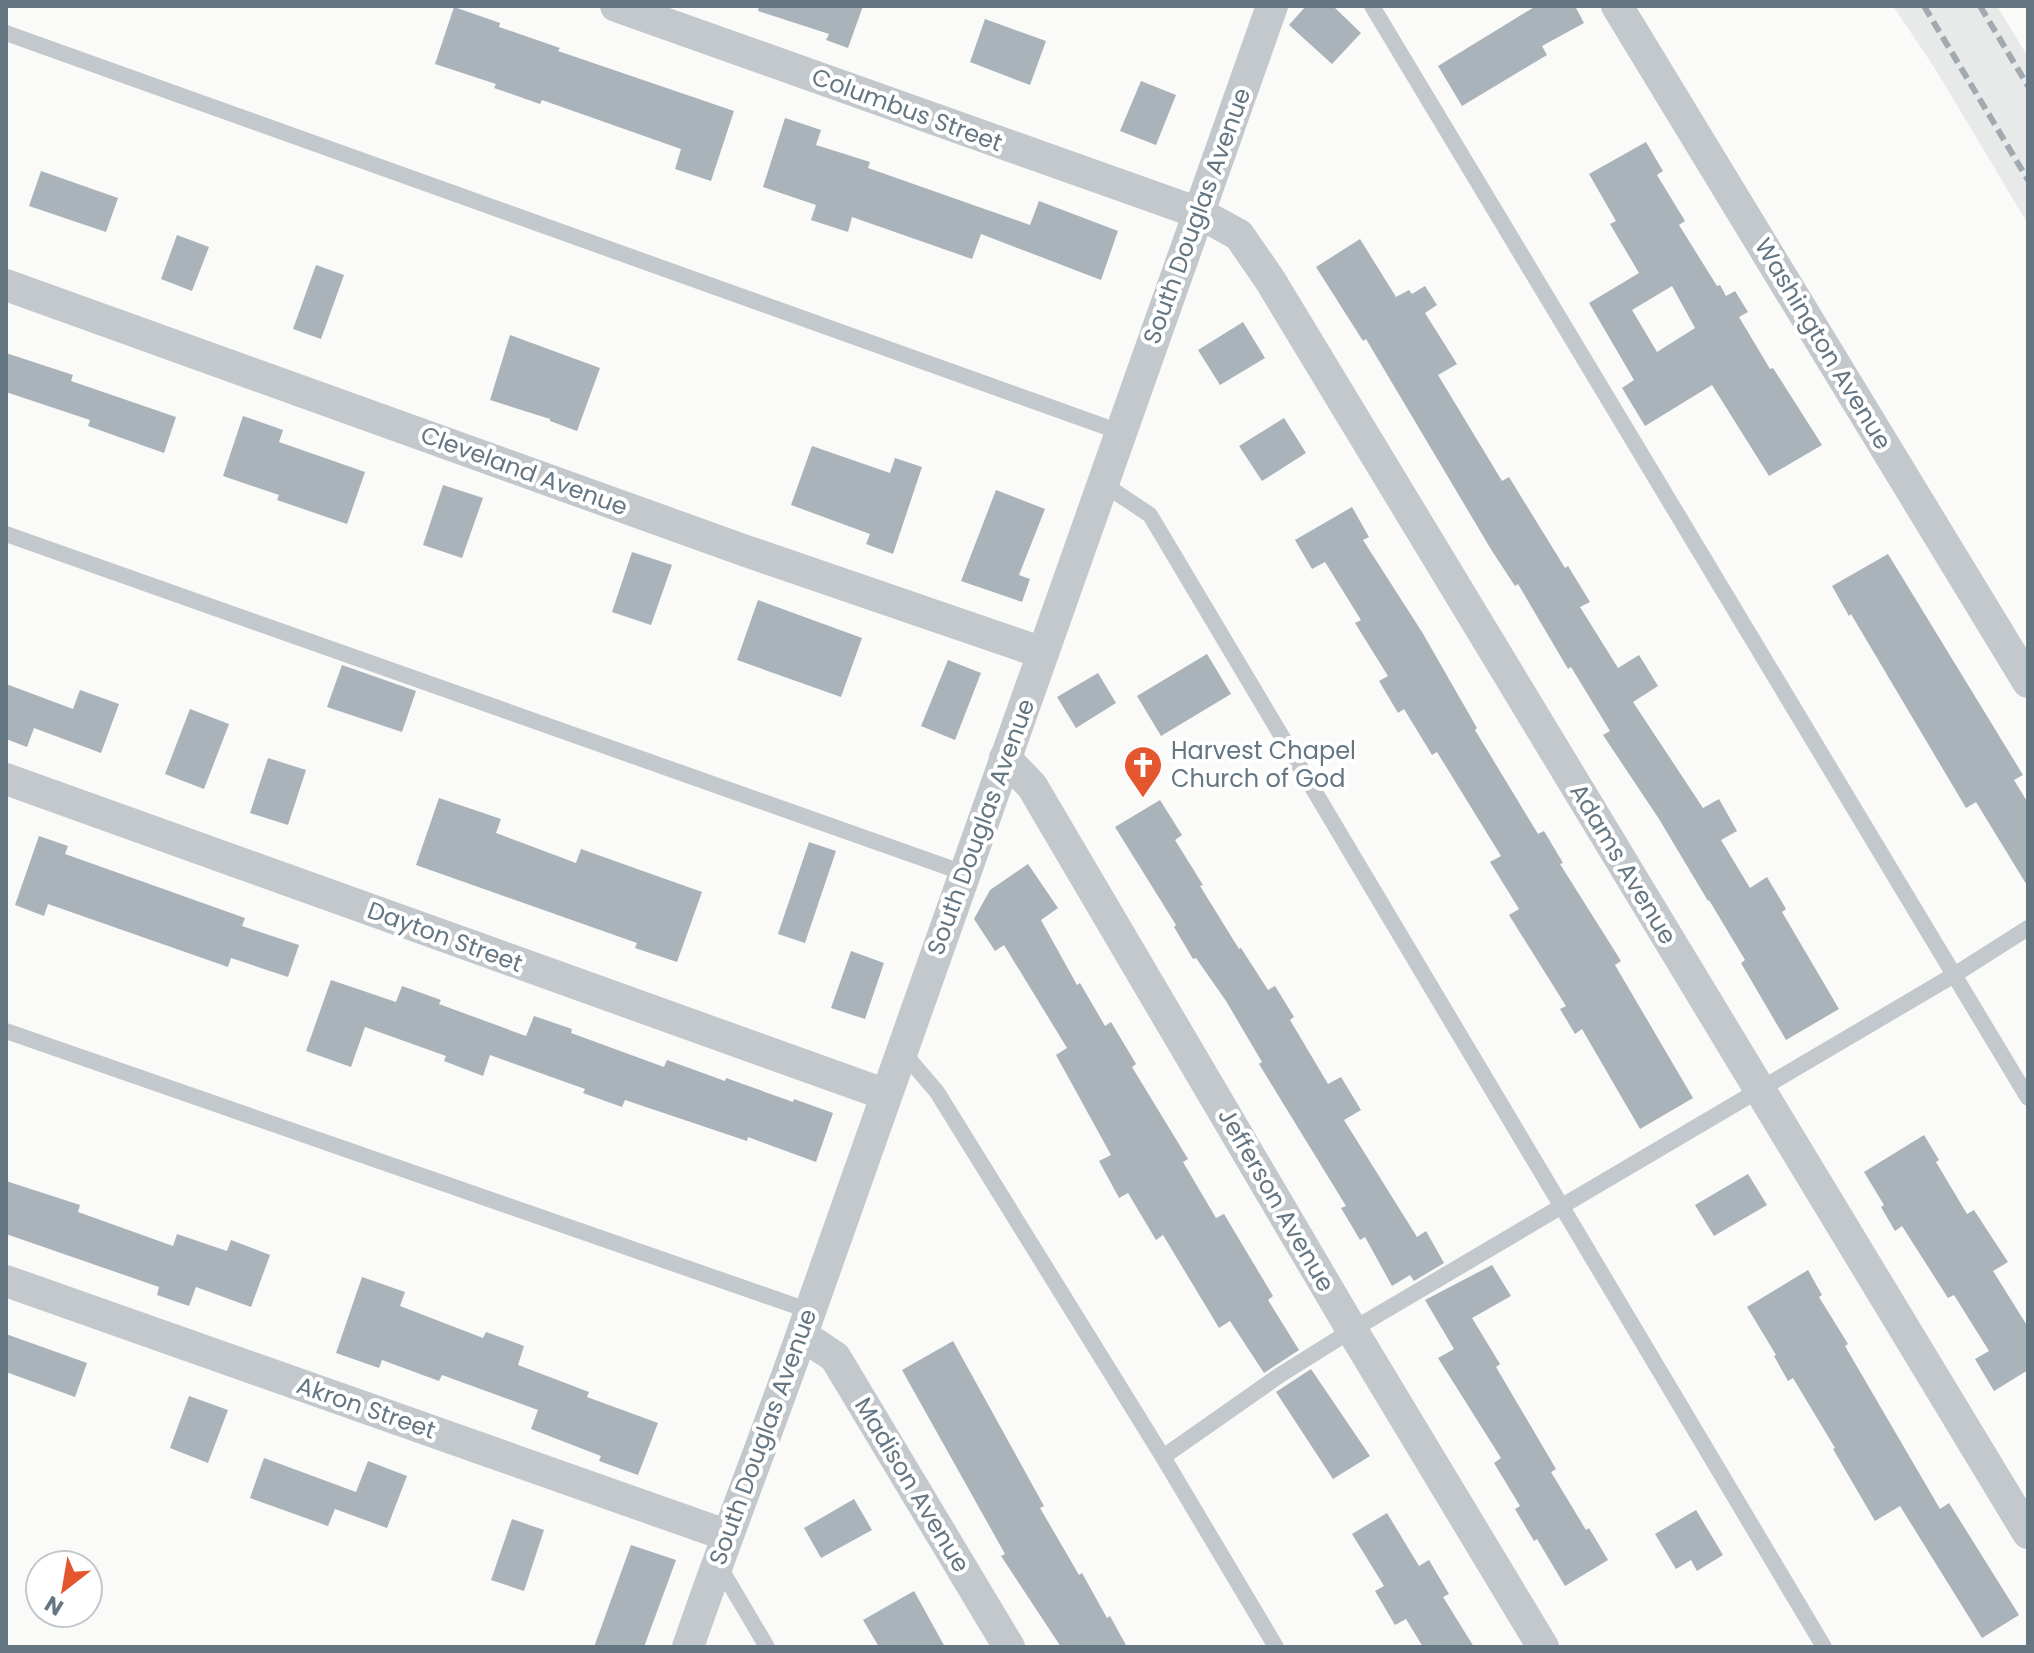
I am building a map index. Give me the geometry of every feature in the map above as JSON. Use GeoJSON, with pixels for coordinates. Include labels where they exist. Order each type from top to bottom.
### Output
{"type":"FeatureCollection","features":[{"type":"Feature","properties":{"kind":"street","name":"Columbus Street"},"geometry":{"type":"LineString","coordinates":[[616,6],[1199,213]]}},
{"type":"Feature","properties":{"kind":"street","name":"South Douglas Avenue"},"geometry":{"type":"LineString","coordinates":[[688,1647],[806,1323],[884,1094],[1272,6]]}},
{"type":"Feature","properties":{"kind":"street","name":"Washington Avenue"},"geometry":{"type":"LineString","coordinates":[[1617,6],[2028,682]]}},
{"type":"Feature","properties":{"kind":"street","name":"Adams Avenue"},"geometry":{"type":"LineString","coordinates":[[1199,213],[1239,235],[1270,280],[2028,1533]]}},
{"type":"Feature","properties":{"kind":"street","name":"Cleveland Avenue"},"geometry":{"type":"LineString","coordinates":[[6,285],[743,550],[1043,653]]}},
{"type":"Feature","properties":{"kind":"street","name":"Jefferson Avenue"},"geometry":{"type":"LineString","coordinates":[[1005,758],[1032,786],[1352,1330],[1543,1647]]}},
{"type":"Feature","properties":{"kind":"street","name":"Dayton Street"},"geometry":{"type":"LineString","coordinates":[[6,779],[884,1094]]}},
{"type":"Feature","properties":{"kind":"street","name":"Akron Street"},"geometry":{"type":"LineString","coordinates":[[6,1281],[722,1549]]}},
{"type":"Feature","properties":{"kind":"street","name":"Madison Avenue"},"geometry":{"type":"LineString","coordinates":[[806,1323],[835,1357],[1009,1647]]}},
{"type":"Feature","properties":{"kind":"lane"},"geometry":{"type":"LineString","coordinates":[[1372,6],[2028,1098]]}},
{"type":"Feature","properties":{"kind":"lane"},"geometry":{"type":"LineString","coordinates":[[6,33],[1120,432]]}},
{"type":"Feature","properties":{"kind":"lane"},"geometry":{"type":"LineString","coordinates":[[1102,483],[1150,515],[1824,1647]]}},
{"type":"Feature","properties":{"kind":"lane"},"geometry":{"type":"LineString","coordinates":[[6,534],[964,873]]}},
{"type":"Feature","properties":{"kind":"lane"},"geometry":{"type":"LineString","coordinates":[[1163,1457],[1280,1375],[1352,1330],[1562,1209],[2028,928]]}},
{"type":"Feature","properties":{"kind":"lane"},"geometry":{"type":"LineString","coordinates":[[6,1031],[806,1323]]}},
{"type":"Feature","properties":{"kind":"lane"},"geometry":{"type":"LineString","coordinates":[[901,1050],[937,1092],[1163,1457],[1276,1647]]}},
{"type":"Feature","properties":{"kind":"lane"},"geometry":{"type":"LineString","coordinates":[[722,1549],[767,1647]]}},
{"type":"Feature","properties":{"kind":"shaded area"},"geometry":{"type":"Polygon","coordinates":[[[1893,6],[1997,6],[2028,57],[2028,224],[1934,67],[1893,6]]]}},
{"type":"Feature","properties":{"kind":"building"},"geometry":{"type":"Polygon","coordinates":[[[759,6],[863,6],[848,48],[826,40],[829,34],[758,11],[759,6]]]}},
{"type":"Feature","properties":{"kind":"building"},"geometry":{"type":"Polygon","coordinates":[[[1306,6],[1333,6],[1361,33],[1332,64],[1289,25],[1306,6]]]}},
{"type":"Feature","properties":{"kind":"building"},"geometry":{"type":"Polygon","coordinates":[[[1536,6],[1575,6],[1584,23],[1542,46],[1547,55],[1462,106],[1438,66],[1536,6]]]}},
{"type":"Feature","properties":{"kind":"building"},"geometry":{"type":"Polygon","coordinates":[[[454,7],[500,23],[499,27],[560,48],[558,51],[734,111],[711,181],[675,169],[681,149],[542,100],[540,104],[494,88],[496,84],[435,64],[454,7]]]}},
{"type":"Feature","properties":{"kind":"building"},"geometry":{"type":"Polygon","coordinates":[[[985,19],[1046,41],[1030,85],[970,62],[985,19]]]}},
{"type":"Feature","properties":{"kind":"building"},"geometry":{"type":"Polygon","coordinates":[[[1141,81],[1176,95],[1156,145],[1120,131],[1141,81]]]}},
{"type":"Feature","properties":{"kind":"building"},"geometry":{"type":"Polygon","coordinates":[[[785,118],[821,130],[816,145],[870,162],[868,168],[1030,225],[1039,201],[1118,231],[1101,280],[981,234],[972,259],[852,217],[848,232],[811,220],[816,205],[763,187],[785,118]]]}},
{"type":"Feature","properties":{"kind":"building"},"geometry":{"type":"Polygon","coordinates":[[[1646,142],[1663,171],[1657,175],[1685,221],[1679,225],[1717,286],[1720,285],[1726,296],[1735,291],[1748,312],[1739,317],[1822,445],[1769,476],[1712,385],[1645,426],[1622,388],[1634,380],[1589,303],[1639,273],[1610,224],[1616,221],[1589,174],[1646,142]],[[1672,286],[1632,310],[1657,352],[1695,328],[1672,286]]]}},
{"type":"Feature","properties":{"kind":"building"},"geometry":{"type":"Polygon","coordinates":[[[41,171],[118,198],[106,232],[29,206],[41,171]]]}},
{"type":"Feature","properties":{"kind":"building"},"geometry":{"type":"Polygon","coordinates":[[[177,235],[209,247],[192,291],[161,279],[177,235]]]}},
{"type":"Feature","properties":{"kind":"building"},"geometry":{"type":"Polygon","coordinates":[[[1360,239],[1396,297],[1409,290],[1412,294],[1425,286],[1437,305],[1425,313],[1457,364],[1438,375],[1502,481],[1509,477],[1565,568],[1568,566],[1590,602],[1580,607],[1618,668],[1639,655],[1658,686],[1633,702],[1703,808],[1719,799],[1737,831],[1721,840],[1750,888],[1767,877],[1786,909],[1782,912],[1839,1009],[1786,1040],[1741,963],[1745,960],[1709,900],[1603,735],[1610,731],[1571,667],[1568,669],[1518,584],[1515,586],[1492,551],[1366,339],[1363,341],[1316,267],[1360,239]]]}},
{"type":"Feature","properties":{"kind":"building"},"geometry":{"type":"Polygon","coordinates":[[[316,265],[344,275],[321,339],[293,329],[316,265]]]}},
{"type":"Feature","properties":{"kind":"building"},"geometry":{"type":"Polygon","coordinates":[[[1243,322],[1265,358],[1220,385],[1198,350],[1243,322]]]}},
{"type":"Feature","properties":{"kind":"building"},"geometry":{"type":"Polygon","coordinates":[[[510,335],[600,368],[577,431],[490,400],[510,335]]]}},
{"type":"Feature","properties":{"kind":"building"},"geometry":{"type":"Polygon","coordinates":[[[6,353],[73,375],[71,381],[176,417],[164,453],[88,426],[90,420],[6,392],[6,353]]]}},
{"type":"Feature","properties":{"kind":"building"},"geometry":{"type":"Polygon","coordinates":[[[243,416],[283,430],[279,442],[365,472],[347,524],[277,500],[279,495],[223,476],[243,416]]]}},
{"type":"Feature","properties":{"kind":"building"},"geometry":{"type":"Polygon","coordinates":[[[1284,418],[1306,453],[1262,481],[1239,446],[1284,418]]]}},
{"type":"Feature","properties":{"kind":"building"},"geometry":{"type":"Polygon","coordinates":[[[812,446],[890,473],[895,458],[922,467],[893,554],[866,544],[870,534],[791,505],[812,446]]]}},
{"type":"Feature","properties":{"kind":"building"},"geometry":{"type":"Polygon","coordinates":[[[443,485],[483,498],[462,558],[423,545],[443,485]]]}},
{"type":"Feature","properties":{"kind":"building"},"geometry":{"type":"Polygon","coordinates":[[[996,490],[1045,509],[1019,575],[1030,579],[1022,602],[961,581],[996,490]]]}},
{"type":"Feature","properties":{"kind":"building"},"geometry":{"type":"Polygon","coordinates":[[[1352,507],[1369,537],[1363,540],[1422,632],[1477,728],[1475,730],[1538,834],[1544,831],[1563,863],[1560,864],[1621,961],[1615,965],[1693,1098],[1640,1129],[1582,1029],[1575,1034],[1560,1009],[1566,1006],[1509,915],[1519,909],[1490,862],[1501,856],[1437,752],[1432,755],[1404,709],[1398,713],[1379,681],[1388,676],[1355,623],[1361,620],[1325,562],[1312,569],[1295,540],[1352,507]]]}},
{"type":"Feature","properties":{"kind":"building"},"geometry":{"type":"Polygon","coordinates":[[[632,552],[672,565],[651,625],[612,612],[632,552]]]}},
{"type":"Feature","properties":{"kind":"building"},"geometry":{"type":"Polygon","coordinates":[[[1888,554],[2023,775],[2014,780],[2028,803],[2028,887],[1976,802],[1966,808],[1832,586],[1888,554]]]}},
{"type":"Feature","properties":{"kind":"building"},"geometry":{"type":"Polygon","coordinates":[[[758,600],[862,638],[841,697],[737,660],[758,600]]]}},
{"type":"Feature","properties":{"kind":"building"},"geometry":{"type":"Polygon","coordinates":[[[1207,654],[1231,694],[1161,736],[1137,696],[1207,654]]]}},
{"type":"Feature","properties":{"kind":"building"},"geometry":{"type":"Polygon","coordinates":[[[948,660],[981,673],[955,740],[921,726],[948,660]]]}},
{"type":"Feature","properties":{"kind":"building"},"geometry":{"type":"Polygon","coordinates":[[[342,665],[416,691],[402,732],[327,707],[342,665]]]}},
{"type":"Feature","properties":{"kind":"building"},"geometry":{"type":"Polygon","coordinates":[[[1098,673],[1116,703],[1076,728],[1057,697],[1098,673]]]}},
{"type":"Feature","properties":{"kind":"building"},"geometry":{"type":"Polygon","coordinates":[[[6,684],[73,709],[80,690],[119,704],[101,753],[34,728],[27,747],[6,739],[6,684]]]}},
{"type":"Feature","properties":{"kind":"building"},"geometry":{"type":"Polygon","coordinates":[[[190,709],[229,724],[204,789],[165,774],[190,709]]]}},
{"type":"Feature","properties":{"kind":"building"},"geometry":{"type":"Polygon","coordinates":[[[268,758],[306,770],[288,825],[250,813],[268,758]]]}},
{"type":"Feature","properties":{"kind":"building"},"geometry":{"type":"Polygon","coordinates":[[[439,798],[501,819],[496,833],[576,863],[581,849],[702,892],[677,962],[635,948],[637,943],[416,865],[439,798]]]}},
{"type":"Feature","properties":{"kind":"building"},"geometry":{"type":"Polygon","coordinates":[[[1160,800],[1182,835],[1175,840],[1203,885],[1200,886],[1268,990],[1275,986],[1294,1017],[1290,1020],[1328,1084],[1341,1077],[1361,1110],[1344,1120],[1417,1237],[1426,1231],[1444,1263],[1414,1281],[1410,1275],[1392,1286],[1365,1237],[1360,1240],[1341,1208],[1346,1206],[1259,1064],[1262,1062],[1226,1001],[1196,958],[1193,959],[1174,927],[1176,925],[1115,827],[1160,800]]]}},
{"type":"Feature","properties":{"kind":"building"},"geometry":{"type":"Polygon","coordinates":[[[39,836],[68,846],[65,854],[245,918],[242,926],[299,945],[288,977],[231,958],[228,967],[48,904],[44,916],[15,905],[39,836]]]}},
{"type":"Feature","properties":{"kind":"building"},"geometry":{"type":"Polygon","coordinates":[[[809,842],[836,851],[805,943],[778,934],[809,842]]]}},
{"type":"Feature","properties":{"kind":"building"},"geometry":{"type":"Polygon","coordinates":[[[1028,864],[1058,908],[1041,920],[1077,985],[1080,983],[1105,1026],[1111,1022],[1136,1064],[1132,1067],[1188,1159],[1183,1162],[1216,1218],[1224,1214],[1273,1296],[1268,1300],[1299,1350],[1264,1373],[1230,1321],[1219,1328],[1163,1235],[1156,1240],[1128,1193],[1119,1198],[1099,1161],[1111,1155],[1056,1055],[1067,1048],[1004,945],[995,951],[974,919],[990,890],[1028,864]]]}},
{"type":"Feature","properties":{"kind":"building"},"geometry":{"type":"Polygon","coordinates":[[[851,951],[884,963],[865,1019],[831,1008],[851,951]]]}},
{"type":"Feature","properties":{"kind":"building"},"geometry":{"type":"Polygon","coordinates":[[[331,980],[396,1002],[402,986],[441,1000],[439,1004],[526,1036],[534,1016],[664,1067],[667,1060],[833,1113],[816,1162],[748,1137],[747,1141],[625,1100],[622,1107],[583,1093],[585,1089],[490,1055],[483,1076],[444,1061],[446,1056],[365,1027],[351,1067],[306,1051],[331,980]]]}},
{"type":"Feature","properties":{"kind":"building"},"geometry":{"type":"Polygon","coordinates":[[[1924,1135],[1967,1214],[1974,1210],[2008,1262],[1993,1271],[2028,1327],[2028,1370],[1994,1391],[1975,1359],[1989,1351],[1954,1295],[1948,1298],[1902,1226],[1895,1231],[1864,1172],[1924,1135]]]}},
{"type":"Feature","properties":{"kind":"building"},"geometry":{"type":"Polygon","coordinates":[[[1748,1174],[1767,1205],[1714,1236],[1695,1205],[1748,1174]]]}},
{"type":"Feature","properties":{"kind":"building"},"geometry":{"type":"Polygon","coordinates":[[[6,1181],[80,1205],[78,1212],[173,1246],[177,1234],[227,1251],[231,1240],[270,1255],[251,1307],[196,1287],[189,1306],[157,1295],[159,1287],[6,1234],[6,1181]]]}},
{"type":"Feature","properties":{"kind":"building"},"geometry":{"type":"Polygon","coordinates":[[[1492,1265],[1511,1296],[1472,1318],[1500,1364],[1496,1367],[1556,1469],[1551,1472],[1608,1560],[1565,1586],[1515,1509],[1520,1506],[1494,1463],[1501,1458],[1438,1358],[1454,1349],[1425,1300],[1492,1265]]]}},
{"type":"Feature","properties":{"kind":"building"},"geometry":{"type":"Polygon","coordinates":[[[1808,1270],[1822,1295],[1819,1297],[1848,1344],[1845,1346],[1940,1509],[1949,1503],[2019,1615],[1982,1638],[1900,1506],[1875,1521],[1835,1448],[1793,1378],[1788,1381],[1747,1307],[1808,1270]]]}},
{"type":"Feature","properties":{"kind":"building"},"geometry":{"type":"Polygon","coordinates":[[[362,1277],[405,1292],[400,1306],[483,1338],[486,1332],[524,1346],[518,1365],[589,1392],[587,1397],[658,1423],[638,1475],[599,1461],[601,1456],[531,1429],[538,1410],[442,1375],[439,1381],[382,1360],[379,1368],[336,1353],[362,1277]]]}},
{"type":"Feature","properties":{"kind":"building"},"geometry":{"type":"Polygon","coordinates":[[[6,1334],[87,1363],[75,1397],[6,1372],[6,1334]]]}},
{"type":"Feature","properties":{"kind":"building"},"geometry":{"type":"Polygon","coordinates":[[[953,1341],[1044,1506],[1040,1508],[1079,1575],[1082,1573],[1127,1647],[1061,1647],[1001,1556],[1005,1554],[902,1370],[953,1341]]]}},
{"type":"Feature","properties":{"kind":"building"},"geometry":{"type":"Polygon","coordinates":[[[1311,1369],[1370,1456],[1333,1479],[1276,1392],[1311,1369]]]}},
{"type":"Feature","properties":{"kind":"building"},"geometry":{"type":"Polygon","coordinates":[[[189,1396],[228,1410],[208,1463],[170,1448],[189,1396]]]}},
{"type":"Feature","properties":{"kind":"building"},"geometry":{"type":"Polygon","coordinates":[[[264,1458],[356,1492],[368,1461],[407,1476],[387,1528],[335,1509],[328,1526],[250,1498],[264,1458]]]}},
{"type":"Feature","properties":{"kind":"building"},"geometry":{"type":"Polygon","coordinates":[[[854,1499],[872,1530],[821,1558],[804,1528],[854,1499]]]}},
{"type":"Feature","properties":{"kind":"building"},"geometry":{"type":"Polygon","coordinates":[[[1696,1510],[1723,1555],[1697,1571],[1691,1560],[1676,1569],[1655,1534],[1696,1510]]]}},
{"type":"Feature","properties":{"kind":"building"},"geometry":{"type":"Polygon","coordinates":[[[1387,1513],[1419,1566],[1429,1560],[1449,1594],[1443,1597],[1474,1647],[1423,1647],[1406,1619],[1395,1625],[1375,1591],[1384,1586],[1352,1534],[1387,1513]]]}},
{"type":"Feature","properties":{"kind":"building"},"geometry":{"type":"Polygon","coordinates":[[[512,1519],[544,1530],[524,1591],[491,1580],[512,1519]]]}},
{"type":"Feature","properties":{"kind":"building"},"geometry":{"type":"Polygon","coordinates":[[[631,1545],[676,1560],[644,1647],[594,1647],[631,1545]]]}},
{"type":"Feature","properties":{"kind":"building"},"geometry":{"type":"Polygon","coordinates":[[[914,1591],[945,1647],[879,1647],[863,1620],[914,1591]]]}},
{"type":"Feature","properties":{"kind":"railway"},"geometry":{"type":"LineString","coordinates":[[1924,6],[2028,180]]}},
{"type":"Feature","properties":{"kind":"railway"},"geometry":{"type":"LineString","coordinates":[[1980,6],[2028,86]]}},
{"type":"Feature","properties":{"kind":"place","name":"Harvest Chapel Church of God"},"geometry":{"type":"Point","coordinates":[1143,799]}}]}
